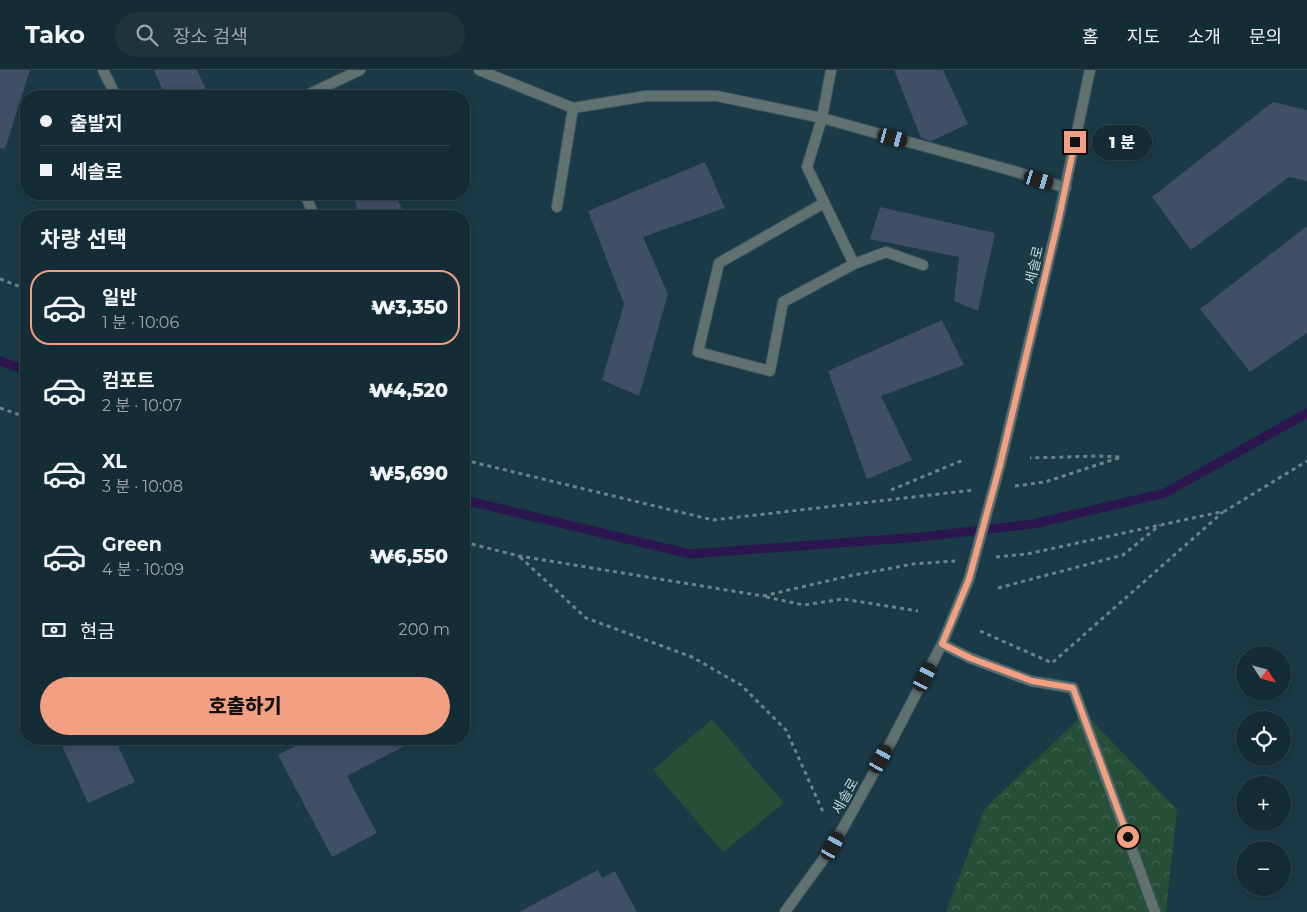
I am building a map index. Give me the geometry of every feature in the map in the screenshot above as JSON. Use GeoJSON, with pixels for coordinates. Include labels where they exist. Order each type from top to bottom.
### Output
{"type":"FeatureCollection","features":[{"type":"Feature","properties":{"kind":"street"},"geometry":{"type":"LineString","coordinates":[[103,70],[113,90]]}},
{"type":"Feature","properties":{"kind":"street"},"geometry":{"type":"LineString","coordinates":[[318,90],[360,70]]}},
{"type":"Feature","properties":{"kind":"street"},"geometry":{"type":"LineString","coordinates":[[479,70],[573,108],[646,96],[717,96],[822,118],[1017,172],[1066,188]]}},
{"type":"Feature","properties":{"kind":"street"},"geometry":{"type":"LineString","coordinates":[[831,70],[822,118],[807,167],[854,264]]}},
{"type":"Feature","properties":{"kind":"street","name":"세솔로"},"geometry":{"type":"LineString","coordinates":[[785,912],[833,846],[891,742],[942,644],[969,579],[1000,465],[1066,188],[1090,70]]}},
{"type":"Feature","properties":{"kind":"street"},"geometry":{"type":"LineString","coordinates":[[557,207],[573,108]]}},
{"type":"Feature","properties":{"kind":"street"},"geometry":{"type":"LineString","coordinates":[[824,202],[720,263],[698,352],[770,371],[783,302],[854,264],[886,252],[923,265]]}},
{"type":"Feature","properties":{"kind":"street"},"geometry":{"type":"LineString","coordinates":[[942,644],[970,658],[1032,681],[1073,688],[1156,912]]}},
{"type":"Feature","properties":{"kind":"path"},"geometry":{"type":"LineString","coordinates":[[0,279],[20,287]]}},
{"type":"Feature","properties":{"kind":"path"},"geometry":{"type":"LineString","coordinates":[[0,408],[20,415]]}},
{"type":"Feature","properties":{"kind":"path"},"geometry":{"type":"LineString","coordinates":[[1006,487],[1045,482],[1121,457],[1030,458]]}},
{"type":"Feature","properties":{"kind":"path"},"geometry":{"type":"LineString","coordinates":[[891,490],[963,460]]}},
{"type":"Feature","properties":{"kind":"path"},"geometry":{"type":"LineString","coordinates":[[470,461],[713,520],[977,490]]}},
{"type":"Feature","properties":{"kind":"path"},"geometry":{"type":"LineString","coordinates":[[980,631],[1052,664],[1225,511],[1307,461]]}},
{"type":"Feature","properties":{"kind":"path"},"geometry":{"type":"LineString","coordinates":[[989,558],[1028,554],[1225,511]]}},
{"type":"Feature","properties":{"kind":"path"},"geometry":{"type":"LineString","coordinates":[[998,588],[1123,555],[1162,524]]}},
{"type":"Feature","properties":{"kind":"path"},"geometry":{"type":"LineString","coordinates":[[470,544],[519,556],[763,596],[804,605],[843,599],[918,611]]}},
{"type":"Feature","properties":{"kind":"path"},"geometry":{"type":"LineString","coordinates":[[519,556],[586,618],[692,657],[741,685],[786,730],[824,814]]}},
{"type":"Feature","properties":{"kind":"path"},"geometry":{"type":"LineString","coordinates":[[763,596],[849,576],[913,564],[961,560]]}},
{"type":"Feature","properties":{"kind":"green space"},"geometry":{"type":"Polygon","coordinates":[[[1085,713],[1177,810],[1166,912],[946,912],[985,808],[1085,713]]]}},
{"type":"Feature","properties":{"kind":"green space"},"geometry":{"type":"Polygon","coordinates":[[[712,719],[784,803],[723,852],[653,770],[712,719]]]}},
{"type":"Feature","properties":{"kind":"building"},"geometry":{"type":"Polygon","coordinates":[[[0,70],[30,70],[24,90],[20,90],[20,102],[5,149],[0,148],[0,70]]]}},
{"type":"Feature","properties":{"kind":"building"},"geometry":{"type":"Polygon","coordinates":[[[154,70],[197,70],[206,90],[162,90],[154,70]]]}},
{"type":"Feature","properties":{"kind":"building"},"geometry":{"type":"Polygon","coordinates":[[[894,70],[943,70],[968,124],[931,141],[921,138],[894,70]]]}},
{"type":"Feature","properties":{"kind":"building"},"geometry":{"type":"Polygon","coordinates":[[[1273,102],[1307,110],[1307,181],[1289,177],[1191,250],[1152,197],[1273,102]]]}},
{"type":"Feature","properties":{"kind":"building"},"geometry":{"type":"Polygon","coordinates":[[[705,162],[725,208],[643,237],[668,294],[639,396],[602,380],[624,304],[588,211],[705,162]]]}},
{"type":"Feature","properties":{"kind":"building"},"geometry":{"type":"Polygon","coordinates":[[[354,200],[398,200],[402,210],[358,210],[354,200]]]}},
{"type":"Feature","properties":{"kind":"building"},"geometry":{"type":"Polygon","coordinates":[[[880,207],[995,233],[978,311],[954,301],[959,257],[870,239],[880,207]]]}},
{"type":"Feature","properties":{"kind":"building"},"geometry":{"type":"Polygon","coordinates":[[[1307,226],[1307,333],[1250,372],[1200,309],[1307,226]]]}},
{"type":"Feature","properties":{"kind":"building"},"geometry":{"type":"Polygon","coordinates":[[[942,320],[964,365],[881,396],[912,460],[867,479],[828,371],[942,320]]]}},
{"type":"Feature","properties":{"kind":"building"},"geometry":{"type":"Polygon","coordinates":[[[62,745],[118,745],[135,782],[88,803],[62,745]]]}},
{"type":"Feature","properties":{"kind":"building"},"geometry":{"type":"Polygon","coordinates":[[[297,745],[406,745],[347,776],[377,833],[332,857],[278,755],[297,745]]]}},
{"type":"Feature","properties":{"kind":"building"},"geometry":{"type":"Polygon","coordinates":[[[598,870],[602,878],[615,871],[637,912],[519,912],[598,870]]]}},
{"type":"Feature","properties":{"kind":"waterway"},"geometry":{"type":"LineString","coordinates":[[0,361],[20,368]]}},
{"type":"Feature","properties":{"kind":"waterway"},"geometry":{"type":"LineString","coordinates":[[470,501],[690,554],[921,537],[1033,524],[1165,493],[1307,413]]}},
{"type":"Feature","properties":{"kind":"route"},"geometry":{"type":"LineString","coordinates":[[1075,142],[1058,222],[1000,465],[969,579],[942,644],[970,658],[1032,681],[1073,688],[1128,837]]}}]}
